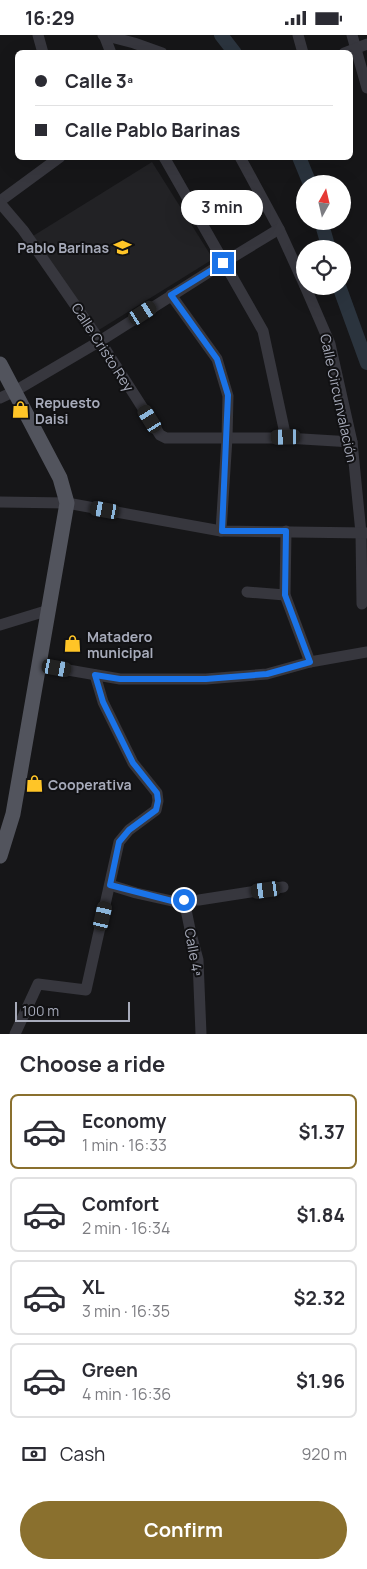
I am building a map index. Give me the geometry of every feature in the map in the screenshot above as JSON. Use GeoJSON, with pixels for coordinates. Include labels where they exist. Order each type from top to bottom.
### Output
{"type":"FeatureCollection","features":[{"type":"Feature","properties":{"kind":"main road"},"geometry":{"type":"LineString","coordinates":[[0,364],[60,477],[67,503],[13,814],[0,856]]}},
{"type":"Feature","properties":{"kind":"street"},"geometry":{"type":"LineString","coordinates":[[38,35],[41,50]]}},
{"type":"Feature","properties":{"kind":"street"},"geometry":{"type":"LineString","coordinates":[[103,35],[110,50]]}},
{"type":"Feature","properties":{"kind":"street"},"geometry":{"type":"LineString","coordinates":[[103,35],[154,50]]}},
{"type":"Feature","properties":{"kind":"street"},"geometry":{"type":"LineString","coordinates":[[298,35],[302,50]]}},
{"type":"Feature","properties":{"kind":"street"},"geometry":{"type":"LineString","coordinates":[[349,50],[352,35]]}},
{"type":"Feature","properties":{"kind":"street"},"geometry":{"type":"LineString","coordinates":[[352,50],[367,44]]}},
{"type":"Feature","properties":{"kind":"street"},"geometry":{"type":"LineString","coordinates":[[353,59],[367,88]]}},
{"type":"Feature","properties":{"kind":"street"},"geometry":{"type":"LineString","coordinates":[[0,202],[56,160]]}},
{"type":"Feature","properties":{"kind":"street"},"geometry":{"type":"LineString","coordinates":[[166,160],[263,331],[286,437]]}},
{"type":"Feature","properties":{"kind":"street","name":"Calle Circunvalación"},"geometry":{"type":"LineString","coordinates":[[242,160],[296,267]]}},
{"type":"Feature","properties":{"kind":"street","name":"Calle Cristo Rey"},"geometry":{"type":"LineString","coordinates":[[0,202],[23,230],[100,341],[160,435],[166,437],[227,438],[286,437],[352,442]]}},
{"type":"Feature","properties":{"kind":"street"},"geometry":{"type":"LineString","coordinates":[[0,398],[100,341],[278,229]]}},
{"type":"Feature","properties":{"kind":"street"},"geometry":{"type":"LineString","coordinates":[[171,295],[217,359],[228,395],[222,531]]}},
{"type":"Feature","properties":{"kind":"street","name":"Calle Circunvalación"},"geometry":{"type":"LineString","coordinates":[[309,295],[330,345],[352,442],[364,533],[362,604]]}},
{"type":"Feature","properties":{"kind":"street"},"geometry":{"type":"LineString","coordinates":[[2,498],[67,503],[222,531],[364,533]]}},
{"type":"Feature","properties":{"kind":"street"},"geometry":{"type":"LineString","coordinates":[[286,531],[285,595],[310,662]]}},
{"type":"Feature","properties":{"kind":"street"},"geometry":{"type":"LineString","coordinates":[[247,592],[285,595]]}},
{"type":"Feature","properties":{"kind":"street"},"geometry":{"type":"LineString","coordinates":[[0,625],[49,610]]}},
{"type":"Feature","properties":{"kind":"street"},"geometry":{"type":"LineString","coordinates":[[38,665],[120,679],[206,679],[267,674],[310,662],[367,652]]}},
{"type":"Feature","properties":{"kind":"street"},"geometry":{"type":"LineString","coordinates":[[15,1034],[38,984],[86,990],[119,842],[129,830],[156,810],[157,793],[133,763],[103,702],[95,675]]}},
{"type":"Feature","properties":{"kind":"street"},"geometry":{"type":"LineString","coordinates":[[110,885],[172,901],[199,900],[282,887]]}},
{"type":"Feature","properties":{"kind":"street","name":"Calle 4ª"},"geometry":{"type":"LineString","coordinates":[[184,900],[198,960],[201,1034]]}},
{"type":"Feature","properties":{"kind":"shaded area","name":"Pablo Barinas"},"geometry":{"type":"Polygon","coordinates":[[[152,162],[213,259],[94,333],[33,236],[152,162]]]}},
{"type":"Feature","properties":{"kind":"waterway"},"geometry":{"type":"LineString","coordinates":[[221,35],[233,50]]}},
{"type":"Feature","properties":{"kind":"waterway"},"geometry":{"type":"LineString","coordinates":[[300,160],[306,175]]}},
{"type":"Feature","properties":{"kind":"waterway"},"geometry":{"type":"LineString","coordinates":[[324,230],[326,240]]}},
{"type":"Feature","properties":{"kind":"waterway"},"geometry":{"type":"LineString","coordinates":[[342,295],[367,363]]}},
{"type":"Feature","properties":{"kind":"place","name":"Pablo Barinas"},"geometry":{"type":"Point","coordinates":[123,247]}},
{"type":"Feature","properties":{"kind":"place","name":"Repuesto Daisi"},"geometry":{"type":"Point","coordinates":[21,410]}},
{"type":"Feature","properties":{"kind":"place","name":"Matadero municipal"},"geometry":{"type":"Point","coordinates":[73,644]}},
{"type":"Feature","properties":{"kind":"place","name":"Cooperativa"},"geometry":{"type":"Point","coordinates":[34,784]}},
{"type":"Feature","properties":{"kind":"route"},"geometry":{"type":"LineString","coordinates":[[184,900],[172,901],[110,885],[119,842],[129,830],[156,810],[158,801],[157,793],[133,763],[103,702],[95,675],[120,679],[206,679],[267,674],[310,662],[285,595],[286,531],[222,531],[228,395],[217,359],[171,295],[223,263]]}}]}
